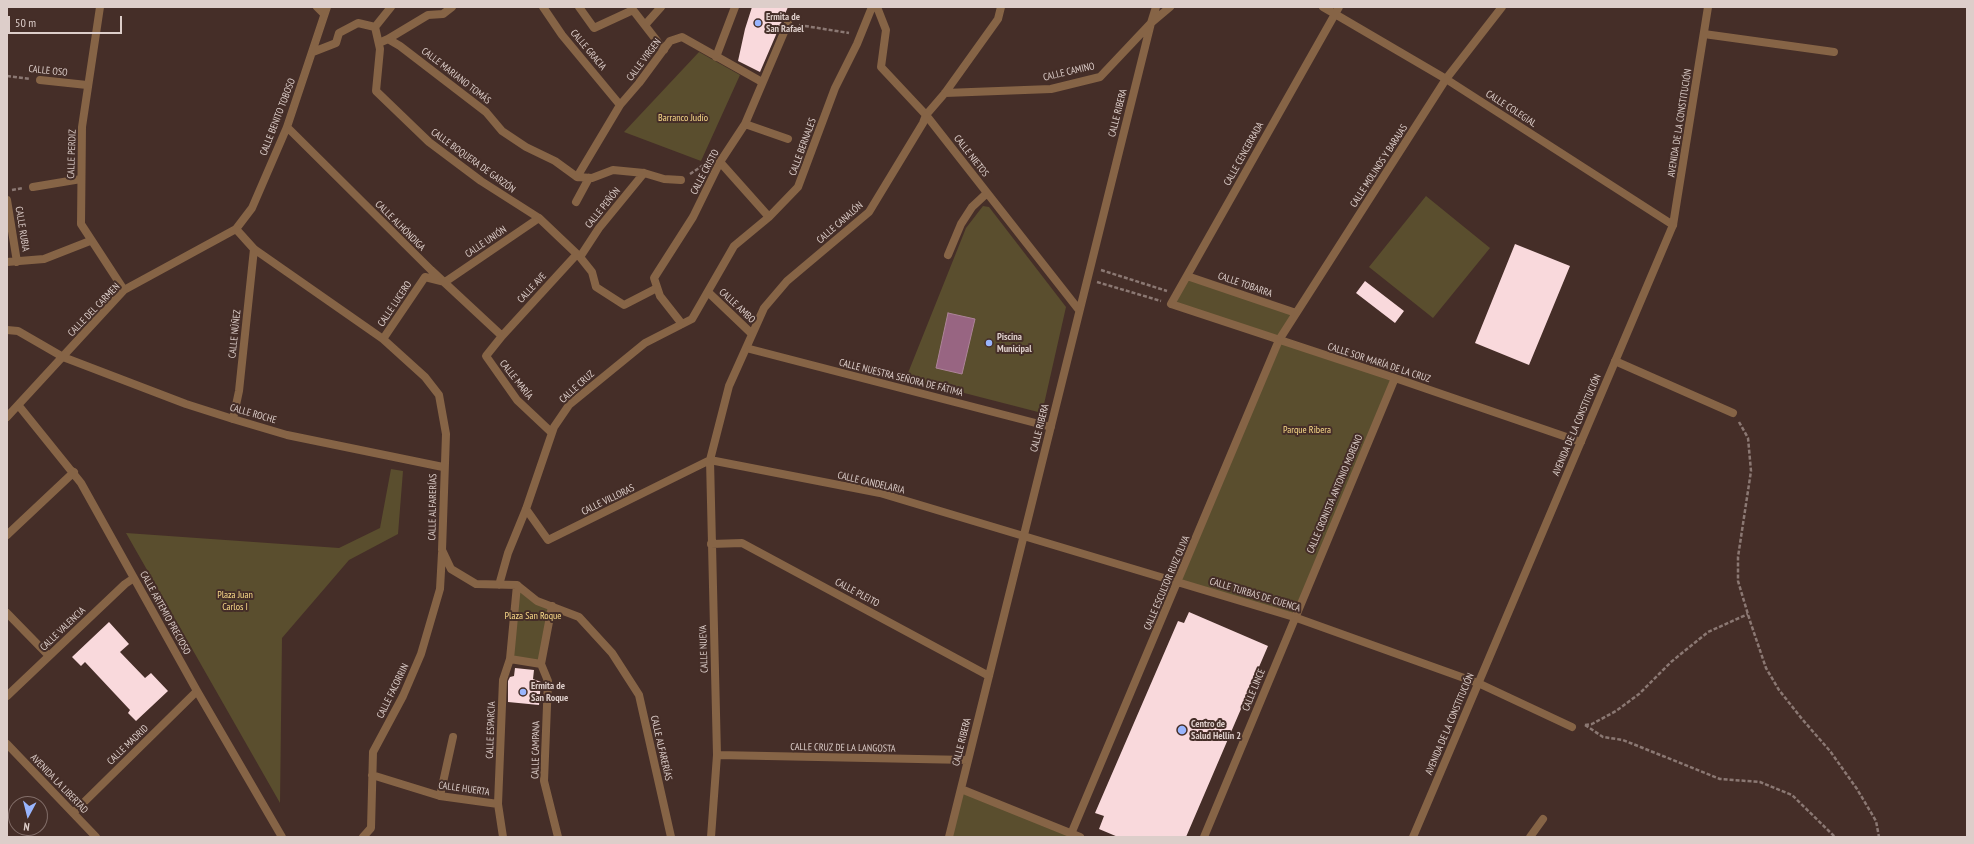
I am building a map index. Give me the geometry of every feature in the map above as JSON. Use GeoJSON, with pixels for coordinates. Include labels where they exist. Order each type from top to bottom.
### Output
{"type":"FeatureCollection","features":[{"type":"Feature","properties":{"kind":"street","name":"CALLE PERDIZ"},"geometry":{"type":"LineString","coordinates":[[100,7],[87,85],[82,127],[81,224],[90,241],[124,290]]}},
{"type":"Feature","properties":{"kind":"street"},"geometry":{"type":"LineString","coordinates":[[317,7],[325,10]]}},
{"type":"Feature","properties":{"kind":"street"},"geometry":{"type":"LineString","coordinates":[[313,52],[336,43],[339,33],[358,23],[375,26],[391,7]]}},
{"type":"Feature","properties":{"kind":"street"},"geometry":{"type":"LineString","coordinates":[[379,43],[428,15],[443,14],[452,7]]}},
{"type":"Feature","properties":{"kind":"street","name":"CALLE GRACIA"},"geometry":{"type":"LineString","coordinates":[[543,7],[562,35],[620,105]]}},
{"type":"Feature","properties":{"kind":"street"},"geometry":{"type":"LineString","coordinates":[[579,7],[594,28],[633,10],[664,50]]}},
{"type":"Feature","properties":{"kind":"street"},"geometry":{"type":"LineString","coordinates":[[644,25],[661,7]]}},
{"type":"Feature","properties":{"kind":"street"},"geometry":{"type":"LineString","coordinates":[[716,57],[735,7]]}},
{"type":"Feature","properties":{"kind":"street","name":"CALLE BERNALES"},"geometry":{"type":"LineString","coordinates":[[708,292],[734,246],[769,217],[798,187],[835,88],[857,44],[872,7]]}},
{"type":"Feature","properties":{"kind":"street","name":"CALLE NIETOS"},"geometry":{"type":"LineString","coordinates":[[878,7],[886,30],[881,68],[926,115],[1080,310]]}},
{"type":"Feature","properties":{"kind":"street","name":"CALLE CANALÓN"},"geometry":{"type":"LineString","coordinates":[[710,460],[728,386],[764,308],[787,282],[869,212],[924,123],[926,115],[945,93],[998,19],[1001,7]]}},
{"type":"Feature","properties":{"kind":"street","name":"CALLE RIBERA"},"geometry":{"type":"LineString","coordinates":[[949,837],[1156,7]]}},
{"type":"Feature","properties":{"kind":"street","name":"CALLE CAMINO"},"geometry":{"type":"LineString","coordinates":[[945,93],[1051,89],[1100,77],[1151,23],[1170,7]]}},
{"type":"Feature","properties":{"kind":"street"},"geometry":{"type":"LineString","coordinates":[[1323,7],[1337,10]]}},
{"type":"Feature","properties":{"kind":"street","name":"CALLE MOLINOS Y BARAJAS"},"geometry":{"type":"LineString","coordinates":[[1279,340],[1446,79],[1502,7]]}},
{"type":"Feature","properties":{"kind":"street","name":"AVENIDA DE LA CONSTITUCIÓN"},"geometry":{"type":"LineString","coordinates":[[1413,837],[1673,225],[1708,7]]}},
{"type":"Feature","properties":{"kind":"street","name":"CALLE BENITO TOBOSO"},"geometry":{"type":"LineString","coordinates":[[236,229],[252,208],[287,128],[313,52],[325,10]]}},
{"type":"Feature","properties":{"kind":"street","name":"CALLE COLEGIAL"},"geometry":{"type":"LineString","coordinates":[[1337,10],[1673,225]]}},
{"type":"Feature","properties":{"kind":"street","name":"CALLE CENCERRADA"},"geometry":{"type":"LineString","coordinates":[[1171,304],[1337,10]]}},
{"type":"Feature","properties":{"kind":"street","name":"CALLE CRISTO"},"geometry":{"type":"LineString","coordinates":[[657,288],[654,278],[693,217],[720,162],[745,124],[788,23]]}},
{"type":"Feature","properties":{"kind":"street","name":"CALLE BOQUERA DE GARZÓN"},"geometry":{"type":"LineString","coordinates":[[375,26],[379,43],[376,91],[429,142],[481,181],[539,218],[578,255],[592,272],[596,287],[624,305],[657,288]]}},
{"type":"Feature","properties":{"kind":"street"},"geometry":{"type":"LineString","coordinates":[[1704,34],[1834,52]]}},
{"type":"Feature","properties":{"kind":"street","name":"CALLE VIRGEN"},"geometry":{"type":"LineString","coordinates":[[577,177],[620,105],[639,83],[670,41],[682,37],[762,82]]}},
{"type":"Feature","properties":{"kind":"street","name":"CALLE MARIANO TOMÁS"},"geometry":{"type":"LineString","coordinates":[[388,39],[400,46],[486,112],[502,131],[526,147],[555,161],[577,177]]}},
{"type":"Feature","properties":{"kind":"street","name":"CALLE OSO"},"geometry":{"type":"LineString","coordinates":[[40,80],[87,85]]}},
{"type":"Feature","properties":{"kind":"street"},"geometry":{"type":"LineString","coordinates":[[745,124],[788,139]]}},
{"type":"Feature","properties":{"kind":"street","name":"CALLE ALHÓNDIGA"},"geometry":{"type":"LineString","coordinates":[[287,128],[502,336]]}},
{"type":"Feature","properties":{"kind":"street"},"geometry":{"type":"LineString","coordinates":[[720,162],[769,217]]}},
{"type":"Feature","properties":{"kind":"street"},"geometry":{"type":"LineString","coordinates":[[577,177],[589,178],[614,170],[644,173],[664,179],[681,180]]}},
{"type":"Feature","properties":{"kind":"street","name":"CALLE PEÑÓN"},"geometry":{"type":"LineString","coordinates":[[578,255],[644,173]]}},
{"type":"Feature","properties":{"kind":"street"},"geometry":{"type":"LineString","coordinates":[[576,202],[589,178]]}},
{"type":"Feature","properties":{"kind":"street"},"geometry":{"type":"LineString","coordinates":[[33,187],[81,179]]}},
{"type":"Feature","properties":{"kind":"street"},"geometry":{"type":"LineString","coordinates":[[948,255],[961,224],[968,213],[987,192]]}},
{"type":"Feature","properties":{"kind":"street","name":"CALLE RUBIA"},"geometry":{"type":"LineString","coordinates":[[7,200],[17,262]]}},
{"type":"Feature","properties":{"kind":"street","name":"CALLE UNIÓN"},"geometry":{"type":"LineString","coordinates":[[445,282],[539,218]]}},
{"type":"Feature","properties":{"kind":"street","name":"CALLE ALFARERÍAS"},"geometry":{"type":"LineString","coordinates":[[236,229],[254,250],[383,339],[425,377],[439,395],[446,434],[443,467],[442,550],[451,569],[476,584],[517,585],[537,601],[579,617],[612,653],[639,695],[671,837]]}},
{"type":"Feature","properties":{"kind":"street","name":"CALLE DEL CARMEN"},"geometry":{"type":"LineString","coordinates":[[7,417],[19,406],[124,290],[236,229]]}},
{"type":"Feature","properties":{"kind":"street"},"geometry":{"type":"LineString","coordinates":[[7,262],[44,259],[90,241]]}},
{"type":"Feature","properties":{"kind":"street","name":"CALLE NÚÑEZ"},"geometry":{"type":"LineString","coordinates":[[233,419],[239,391],[254,250]]}},
{"type":"Feature","properties":{"kind":"street","name":"CALLE AVE"},"geometry":{"type":"LineString","coordinates":[[502,336],[578,255]]}},
{"type":"Feature","properties":{"kind":"street","name":"CALLE TOBARRA"},"geometry":{"type":"LineString","coordinates":[[1187,276],[1296,313]]}},
{"type":"Feature","properties":{"kind":"street","name":"CALLE LUCERO"},"geometry":{"type":"LineString","coordinates":[[383,339],[425,277],[445,282]]}},
{"type":"Feature","properties":{"kind":"street"},"geometry":{"type":"LineString","coordinates":[[657,288],[660,296],[682,324]]}},
{"type":"Feature","properties":{"kind":"street","name":"CALLE AMBO"},"geometry":{"type":"LineString","coordinates":[[708,292],[752,334]]}},
{"type":"Feature","properties":{"kind":"street","name":"CALLE CRUZ"},"geometry":{"type":"LineString","coordinates":[[499,585],[508,553],[526,509],[552,432],[570,405],[645,343],[692,319],[708,292]]}},
{"type":"Feature","properties":{"kind":"street","name":"CALLE SOR MARÍA DE LA CRUZ"},"geometry":{"type":"LineString","coordinates":[[1171,304],[1395,378],[1580,442]]}},
{"type":"Feature","properties":{"kind":"street","name":"CALLE ROCHE"},"geometry":{"type":"LineString","coordinates":[[7,330],[18,331],[63,357],[186,404],[233,419],[288,434],[443,467]]}},
{"type":"Feature","properties":{"kind":"street","name":"CALLE MARÍA"},"geometry":{"type":"LineString","coordinates":[[502,336],[486,356],[517,400],[552,432]]}},
{"type":"Feature","properties":{"kind":"street","name":"CALLE ESCULTOR RUIZ OLIVA"},"geometry":{"type":"LineString","coordinates":[[1071,834],[1279,340]]}},
{"type":"Feature","properties":{"kind":"street","name":"CALLE NUESTRA SEÑORA DE FÁTIMA"},"geometry":{"type":"LineString","coordinates":[[746,348],[1051,427]]}},
{"type":"Feature","properties":{"kind":"street"},"geometry":{"type":"LineString","coordinates":[[1615,361],[1734,413]]}},
{"type":"Feature","properties":{"kind":"street","name":"CALLE CRONISTA ANTONIO MORENO"},"geometry":{"type":"LineString","coordinates":[[1294,617],[1395,378]]}},
{"type":"Feature","properties":{"kind":"street","name":"CALLE ARTEMIO PRECIOSO"},"geometry":{"type":"LineString","coordinates":[[19,406],[74,472],[81,483],[197,691],[282,837]]}},
{"type":"Feature","properties":{"kind":"street","name":"CALLE VILLORAS"},"geometry":{"type":"LineString","coordinates":[[526,509],[548,540],[710,460]]}},
{"type":"Feature","properties":{"kind":"street","name":"CALLE CANDELARIA"},"geometry":{"type":"LineString","coordinates":[[710,460],[880,493],[1023,537]]}},
{"type":"Feature","properties":{"kind":"street","name":"CALLE NUEVA"},"geometry":{"type":"LineString","coordinates":[[710,460],[717,755],[711,837]]}},
{"type":"Feature","properties":{"kind":"street"},"geometry":{"type":"LineString","coordinates":[[7,535],[74,472]]}},
{"type":"Feature","properties":{"kind":"street","name":"CALLE TURBAS DE CUENCA"},"geometry":{"type":"LineString","coordinates":[[1023,537],[1294,617],[1478,683],[1572,727]]}},
{"type":"Feature","properties":{"kind":"street","name":"CALLE PLEITO"},"geometry":{"type":"LineString","coordinates":[[711,544],[742,543],[989,676]]}},
{"type":"Feature","properties":{"kind":"street","name":"CALLE FACORRIN"},"geometry":{"type":"LineString","coordinates":[[363,837],[372,828],[373,752],[403,696],[421,654],[440,588],[442,550]]}},
{"type":"Feature","properties":{"kind":"street","name":"CALLE VALENCIA"},"geometry":{"type":"LineString","coordinates":[[7,696],[125,584],[134,578]]}},
{"type":"Feature","properties":{"kind":"street","name":"CALLE ESPARCIA"},"geometry":{"type":"LineString","coordinates":[[498,804],[503,680],[510,659],[517,585]]}},
{"type":"Feature","properties":{"kind":"street"},"geometry":{"type":"LineString","coordinates":[[510,659],[541,664],[552,606]]}},
{"type":"Feature","properties":{"kind":"street"},"geometry":{"type":"LineString","coordinates":[[7,612],[49,656]]}},
{"type":"Feature","properties":{"kind":"street","name":"CALLE LINCE"},"geometry":{"type":"LineString","coordinates":[[1204,837],[1294,617]]}},
{"type":"Feature","properties":{"kind":"street","name":"CALLE CAMPANA"},"geometry":{"type":"LineString","coordinates":[[541,664],[548,681],[544,781],[558,837]]}},
{"type":"Feature","properties":{"kind":"street","name":"CALLE MADRID"},"geometry":{"type":"LineString","coordinates":[[73,813],[197,691]]}},
{"type":"Feature","properties":{"kind":"street"},"geometry":{"type":"LineString","coordinates":[[440,796],[453,737]]}},
{"type":"Feature","properties":{"kind":"street","name":"AVENIDA LA LIBERTAD"},"geometry":{"type":"LineString","coordinates":[[7,744],[96,837]]}},
{"type":"Feature","properties":{"kind":"street","name":"CALLE CRUZ DE LA LANGOSTA"},"geometry":{"type":"LineString","coordinates":[[717,755],[968,760]]}},
{"type":"Feature","properties":{"kind":"street","name":"CALLE HUERTA"},"geometry":{"type":"LineString","coordinates":[[372,775],[440,796],[498,804],[503,837]]}},
{"type":"Feature","properties":{"kind":"street"},"geometry":{"type":"LineString","coordinates":[[961,789],[1080,837]]}},
{"type":"Feature","properties":{"kind":"street"},"geometry":{"type":"LineString","coordinates":[[1530,837],[1543,819]]}},
{"type":"Feature","properties":{"kind":"path"},"geometry":{"type":"LineString","coordinates":[[788,23],[859,36]]}},
{"type":"Feature","properties":{"kind":"path","name":"CALLE OSO"},"geometry":{"type":"LineString","coordinates":[[7,76],[40,80]]}},
{"type":"Feature","properties":{"kind":"path"},"geometry":{"type":"LineString","coordinates":[[681,180],[712,159],[720,162]]}},
{"type":"Feature","properties":{"kind":"path"},"geometry":{"type":"LineString","coordinates":[[7,191],[33,187]]}},
{"type":"Feature","properties":{"kind":"path"},"geometry":{"type":"LineString","coordinates":[[1090,267],[1177,294]]}},
{"type":"Feature","properties":{"kind":"path"},"geometry":{"type":"LineString","coordinates":[[1087,279],[1171,304]]}},
{"type":"Feature","properties":{"kind":"path"},"geometry":{"type":"LineString","coordinates":[[1734,413],[1748,438],[1751,471],[1738,557],[1738,581],[1766,668],[1772,679],[1802,720],[1830,751],[1857,789],[1876,821],[1878,837]]}},
{"type":"Feature","properties":{"kind":"path"},"geometry":{"type":"LineString","coordinates":[[1572,727],[1592,724],[1616,712],[1639,694],[1671,662],[1708,632],[1748,614]]}},
{"type":"Feature","properties":{"kind":"path"},"geometry":{"type":"LineString","coordinates":[[1585,725],[1602,737],[1623,740],[1720,779],[1760,782],[1792,795],[1835,837]]}},
{"type":"Feature","properties":{"kind":"green space","name":"Barranco Judío"},"geometry":{"type":"Polygon","coordinates":[[[699,52],[740,75],[701,161],[624,132],[699,52]]]}},
{"type":"Feature","properties":{"kind":"green space"},"geometry":{"type":"Polygon","coordinates":[[[1426,196],[1490,248],[1433,318],[1369,267],[1426,196]]]}},
{"type":"Feature","properties":{"kind":"green space","name":"Piscina Municipal"},"geometry":{"type":"Polygon","coordinates":[[[983,206],[989,207],[1066,307],[1042,413],[906,378],[966,228],[983,206]]]}},
{"type":"Feature","properties":{"kind":"green space"},"geometry":{"type":"Polygon","coordinates":[[[1187,276],[1296,313],[1279,340],[1171,304],[1187,276]]]}},
{"type":"Feature","properties":{"kind":"green space","name":"Parque Ribera"},"geometry":{"type":"Polygon","coordinates":[[[1279,340],[1395,378],[1294,617],[1178,582],[1279,340]]]}},
{"type":"Feature","properties":{"kind":"green space","name":"Plaza Juan Carlos I"},"geometry":{"type":"Polygon","coordinates":[[[391,469],[403,471],[398,534],[349,560],[282,638],[280,803],[126,533],[339,548],[380,528],[391,469]]]}},
{"type":"Feature","properties":{"kind":"green space","name":"Plaza San Roque"},"geometry":{"type":"Polygon","coordinates":[[[519,587],[552,606],[538,664],[512,660],[519,587]]]}},
{"type":"Feature","properties":{"kind":"green space"},"geometry":{"type":"Polygon","coordinates":[[[961,789],[1079,837],[949,837],[961,789]]]}},
{"type":"Feature","properties":{"kind":"shaded area"},"geometry":{"type":"Polygon","coordinates":[[[948,313],[975,319],[962,374],[936,368],[948,313]]]}},
{"type":"Feature","properties":{"kind":"building"},"geometry":{"type":"Polygon","coordinates":[[[752,7],[788,7],[760,72],[738,61],[745,29],[752,7]]]}},
{"type":"Feature","properties":{"kind":"building"},"geometry":{"type":"Polygon","coordinates":[[[1515,244],[1570,266],[1529,365],[1475,343],[1515,244]]]}},
{"type":"Feature","properties":{"kind":"building"},"geometry":{"type":"Polygon","coordinates":[[[1365,281],[1404,311],[1395,323],[1356,293],[1365,281]]]}},
{"type":"Feature","properties":{"kind":"building","name":"Centro de Salud Hellín 2"},"geometry":{"type":"Polygon","coordinates":[[[1189,612],[1268,646],[1186,837],[1118,837],[1099,829],[1104,816],[1095,813],[1178,621],[1184,623],[1189,612]]]}},
{"type":"Feature","properties":{"kind":"building"},"geometry":{"type":"Polygon","coordinates":[[[109,622],[129,644],[120,652],[145,678],[151,673],[168,691],[136,721],[128,713],[130,710],[85,662],[81,666],[72,657],[109,622]]]}},
{"type":"Feature","properties":{"kind":"building","name":"Ermita de San Roque"},"geometry":{"type":"Polygon","coordinates":[[[515,668],[534,670],[533,679],[541,682],[539,705],[508,702],[508,681],[510,677],[514,676],[515,668]]]}},
{"type":"Feature","properties":{"kind":"place","name":"Ermita de San Rafael"},"geometry":{"type":"Point","coordinates":[758,23]}},
{"type":"Feature","properties":{"kind":"place","name":"Piscina Municipal"},"geometry":{"type":"Point","coordinates":[989,343]}},
{"type":"Feature","properties":{"kind":"place","name":"Ermita de San Roque"},"geometry":{"type":"Point","coordinates":[523,692]}},
{"type":"Feature","properties":{"kind":"place","name":"Centro de Salud Hellín 2"},"geometry":{"type":"Point","coordinates":[1182,730]}}]}
